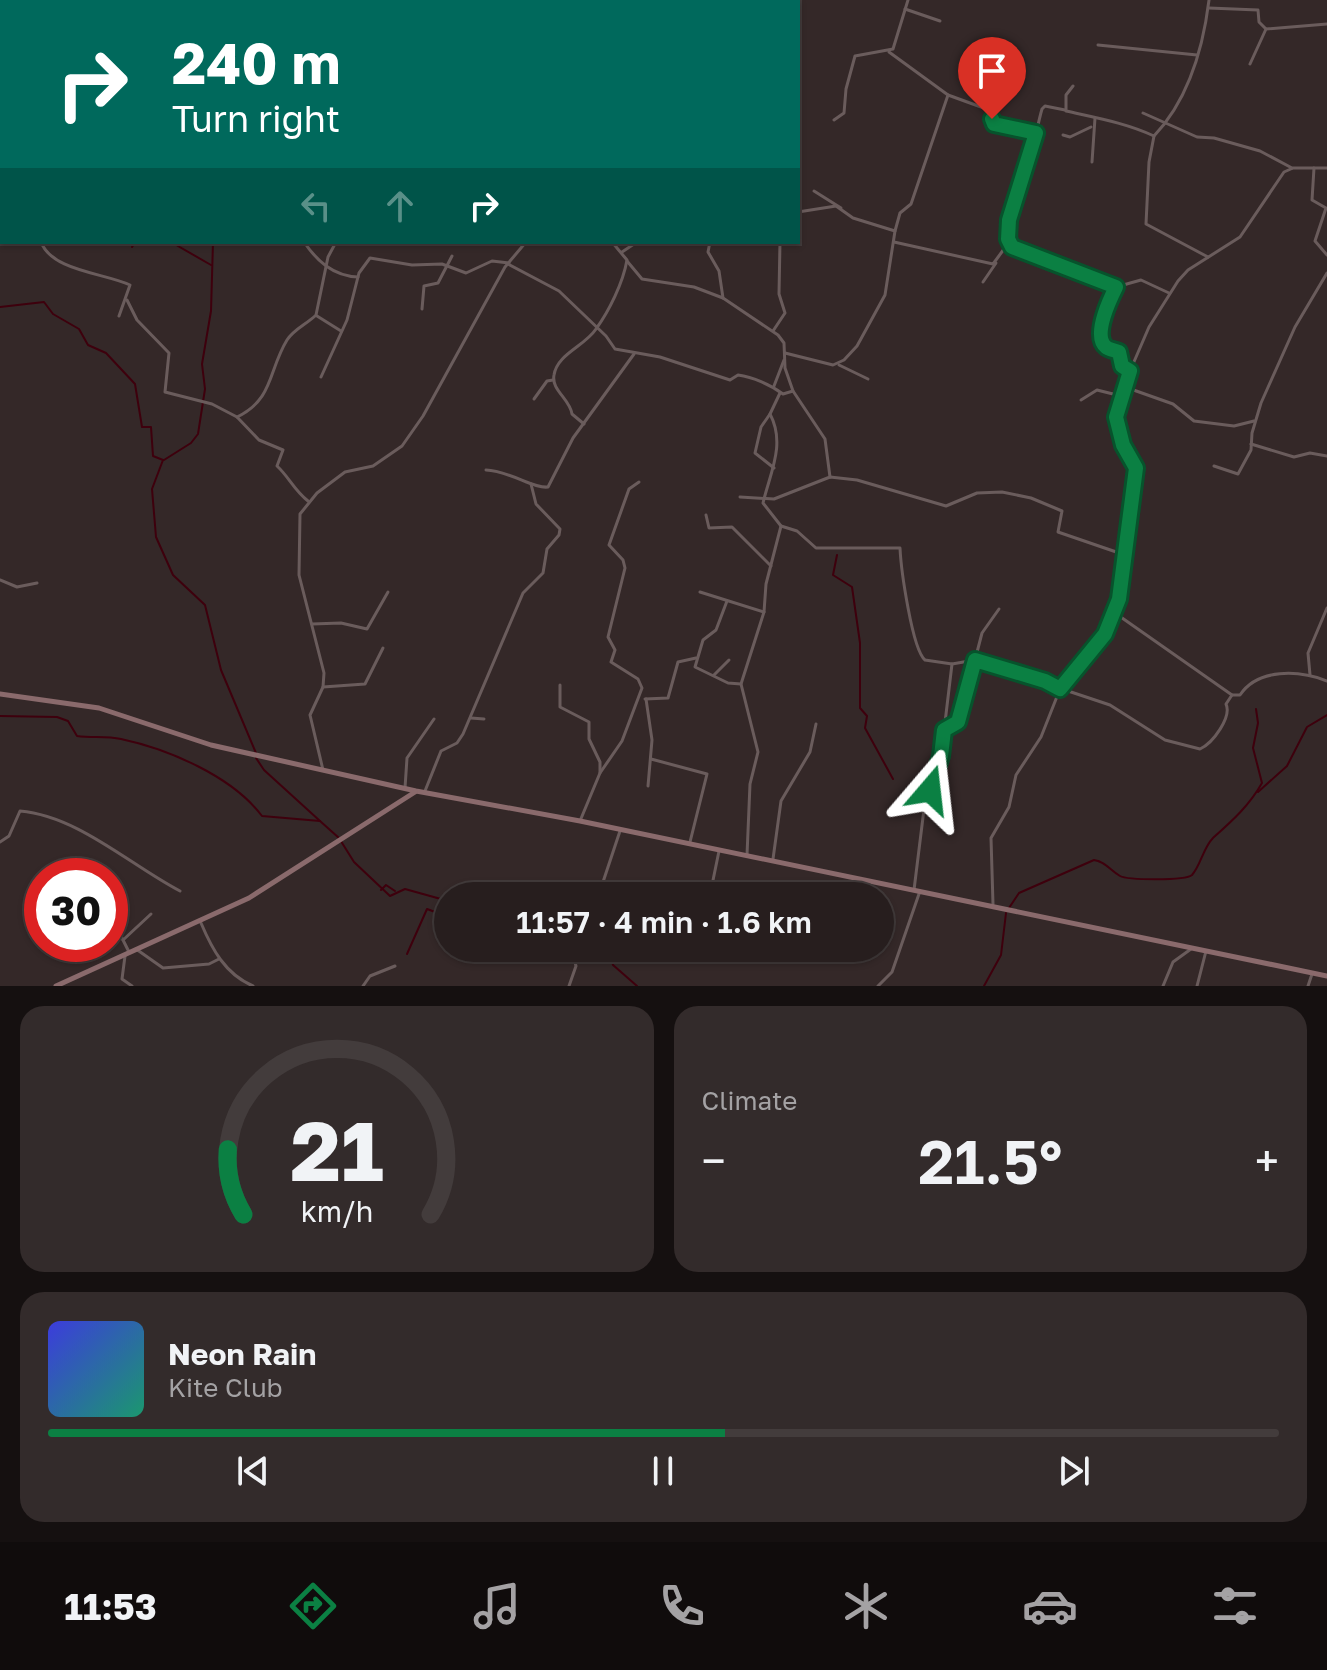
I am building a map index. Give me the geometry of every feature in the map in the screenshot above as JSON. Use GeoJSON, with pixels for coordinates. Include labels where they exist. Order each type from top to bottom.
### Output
{"type":"FeatureCollection","features":[{"type":"Feature","properties":{"kind":"street"},"geometry":{"type":"LineString","coordinates":[[889,52],[908,0]]}},
{"type":"Feature","properties":{"kind":"street"},"geometry":{"type":"LineString","coordinates":[[1208,257],[1146,224],[1149,162],[1154,136],[1169,121],[1186,92],[1209,0]]}},
{"type":"Feature","properties":{"kind":"street"},"geometry":{"type":"LineString","coordinates":[[1208,8],[1256,9],[1266,29]]}},
{"type":"Feature","properties":{"kind":"street"},"geometry":{"type":"LineString","coordinates":[[905,9],[940,21]]}},
{"type":"Feature","properties":{"kind":"street"},"geometry":{"type":"LineString","coordinates":[[1266,29],[1327,24]]}},
{"type":"Feature","properties":{"kind":"street"},"geometry":{"type":"LineString","coordinates":[[1250,64],[1266,29]]}},
{"type":"Feature","properties":{"kind":"street"},"geometry":{"type":"LineString","coordinates":[[1098,45],[1197,55]]}},
{"type":"Feature","properties":{"kind":"street"},"geometry":{"type":"LineString","coordinates":[[834,120],[844,113],[846,89],[855,56],[889,52],[948,95],[992,111],[994,124],[1036,133]]}},
{"type":"Feature","properties":{"kind":"street"},"geometry":{"type":"LineString","coordinates":[[1065,110],[1066,95],[1073,86]]}},
{"type":"Feature","properties":{"kind":"street"},"geometry":{"type":"LineString","coordinates":[[838,364],[857,346],[880,310],[888,284],[900,213],[911,204],[948,95]]}},
{"type":"Feature","properties":{"kind":"street"},"geometry":{"type":"LineString","coordinates":[[1012,247],[1008,239],[1009,220],[1045,106],[1115,119],[1132,130],[1154,136]]}},
{"type":"Feature","properties":{"kind":"street"},"geometry":{"type":"LineString","coordinates":[[1143,113],[1169,121],[1192,135],[1240,144],[1293,168],[1327,168]]}},
{"type":"Feature","properties":{"kind":"street"},"geometry":{"type":"LineString","coordinates":[[1092,162],[1096,117]]}},
{"type":"Feature","properties":{"kind":"street"},"geometry":{"type":"LineString","coordinates":[[1063,135],[1070,137],[1084,128],[1093,127]]}},
{"type":"Feature","properties":{"kind":"street"},"geometry":{"type":"LineString","coordinates":[[993,907],[991,838],[1009,807],[1016,775],[1041,737],[1060,689],[1096,647],[1115,613],[1136,468],[1118,432],[1116,417],[1130,371],[1169,293],[1188,270],[1245,232],[1282,174],[1293,168]]}},
{"type":"Feature","properties":{"kind":"street"},"geometry":{"type":"LineString","coordinates":[[1314,168],[1312,200],[1326,209],[1315,239],[1327,255]]}},
{"type":"Feature","properties":{"kind":"street"},"geometry":{"type":"LineString","coordinates":[[814,191],[853,218],[895,231]]}},
{"type":"Feature","properties":{"kind":"street"},"geometry":{"type":"LineString","coordinates":[[800,212],[831,206],[843,209]]}},
{"type":"Feature","properties":{"kind":"street"},"geometry":{"type":"LineString","coordinates":[[894,242],[996,263]]}},
{"type":"Feature","properties":{"kind":"street"},"geometry":{"type":"LineString","coordinates":[[42,244],[49,254],[65,263],[130,285],[119,316]]}},
{"type":"Feature","properties":{"kind":"street"},"geometry":{"type":"LineString","coordinates":[[305,244],[311,256],[326,266],[358,277]]}},
{"type":"Feature","properties":{"kind":"street"},"geometry":{"type":"LineString","coordinates":[[237,417],[251,411],[261,401],[290,335],[316,315],[326,266],[335,244]]}},
{"type":"Feature","properties":{"kind":"street"},"geometry":{"type":"LineString","coordinates":[[323,771],[310,715],[323,687],[321,656],[297,561],[299,518],[309,501],[345,472],[373,466],[402,446],[508,264],[524,244]]}},
{"type":"Feature","properties":{"kind":"street"},"geometry":{"type":"LineString","coordinates":[[614,244],[642,279],[694,287],[723,298],[781,337],[793,391],[825,439],[830,477]]}},
{"type":"Feature","properties":{"kind":"street"},"geometry":{"type":"LineString","coordinates":[[622,252],[634,244]]}},
{"type":"Feature","properties":{"kind":"street"},"geometry":{"type":"LineString","coordinates":[[710,244],[708,252],[719,271],[723,298]]}},
{"type":"Feature","properties":{"kind":"street"},"geometry":{"type":"LineString","coordinates":[[773,331],[785,313],[779,294],[780,244]]}},
{"type":"Feature","properties":{"kind":"street"},"geometry":{"type":"LineString","coordinates":[[983,282],[1004,249],[1012,247],[1116,287],[1141,280],[1169,293]]}},
{"type":"Feature","properties":{"kind":"street"},"geometry":{"type":"LineString","coordinates":[[422,309],[424,286],[438,283],[452,256]]}},
{"type":"Feature","properties":{"kind":"street"},"geometry":{"type":"LineString","coordinates":[[321,377],[341,331],[358,277],[371,258],[402,265],[446,265],[466,273],[492,261],[508,264],[559,291],[615,349],[660,357],[715,377],[730,380],[741,375],[774,386],[780,393]]}},
{"type":"Feature","properties":{"kind":"street"},"geometry":{"type":"LineString","coordinates":[[553,380],[562,360],[597,328],[620,288],[627,260]]}},
{"type":"Feature","properties":{"kind":"street"},"geometry":{"type":"LineString","coordinates":[[1214,466],[1237,475],[1251,444],[1254,421],[1295,327],[1325,286],[1327,273]]}},
{"type":"Feature","properties":{"kind":"street"},"geometry":{"type":"LineString","coordinates":[[1116,287],[1102,325],[1102,341],[1107,348],[1119,352],[1122,366],[1130,371]]}},
{"type":"Feature","properties":{"kind":"street"},"geometry":{"type":"LineString","coordinates":[[127,300],[137,320],[169,353],[165,392],[212,404],[237,417],[259,440],[283,450],[277,466],[285,473],[289,485],[309,501]]}},
{"type":"Feature","properties":{"kind":"street"},"geometry":{"type":"LineString","coordinates":[[316,315],[341,331]]}},
{"type":"Feature","properties":{"kind":"street"},"geometry":{"type":"LineString","coordinates":[[785,353],[838,364],[868,379]]}},
{"type":"Feature","properties":{"kind":"street"},"geometry":{"type":"LineString","coordinates":[[486,470],[511,473],[531,484],[548,487],[567,449],[634,354]]}},
{"type":"Feature","properties":{"kind":"street"},"geometry":{"type":"LineString","coordinates":[[774,386],[778,369],[785,359]]}},
{"type":"Feature","properties":{"kind":"street"},"geometry":{"type":"LineString","coordinates":[[534,399],[547,381],[553,380]]}},
{"type":"Feature","properties":{"kind":"street"},"geometry":{"type":"LineString","coordinates":[[553,380],[572,414],[584,424]]}},
{"type":"Feature","properties":{"kind":"street"},"geometry":{"type":"LineString","coordinates":[[1125,387],[1173,404],[1194,421],[1234,426],[1254,421]]}},
{"type":"Feature","properties":{"kind":"street"},"geometry":{"type":"LineString","coordinates":[[1081,400],[1097,390],[1121,396]]}},
{"type":"Feature","properties":{"kind":"street"},"geometry":{"type":"LineString","coordinates":[[780,393],[793,391]]}},
{"type":"Feature","properties":{"kind":"street"},"geometry":{"type":"LineString","coordinates":[[775,469],[755,453],[761,427],[780,393]]}},
{"type":"Feature","properties":{"kind":"street"},"geometry":{"type":"LineString","coordinates":[[770,414],[775,430],[775,469],[764,499],[765,508],[781,526],[797,531],[816,548],[900,548],[901,581],[910,604],[916,649],[925,660],[952,664],[975,660],[1045,681],[1110,705],[1165,740],[1200,749],[1209,744],[1227,716],[1226,704],[1232,695]]}},
{"type":"Feature","properties":{"kind":"street"},"geometry":{"type":"LineString","coordinates":[[1251,444],[1294,457],[1310,453],[1327,456]]}},
{"type":"Feature","properties":{"kind":"street"},"geometry":{"type":"LineString","coordinates":[[740,497],[764,499],[787,495],[830,477],[857,480],[946,506],[977,493],[1031,498],[1062,511],[1058,532],[1125,555]]}},
{"type":"Feature","properties":{"kind":"street"},"geometry":{"type":"LineString","coordinates":[[580,821],[600,773],[622,741],[640,696],[638,679],[611,662],[615,650],[608,637],[625,568],[623,560],[609,545],[629,489],[639,482]]}},
{"type":"Feature","properties":{"kind":"street"},"geometry":{"type":"LineString","coordinates":[[425,792],[441,751],[459,741],[471,718],[523,593],[540,578],[547,549],[559,535],[560,529],[536,504],[531,484]]}},
{"type":"Feature","properties":{"kind":"street"},"geometry":{"type":"LineString","coordinates":[[706,515],[709,528],[732,527],[771,566]]}},
{"type":"Feature","properties":{"kind":"street"},"geometry":{"type":"LineString","coordinates":[[747,856],[750,784],[758,752],[741,684],[764,612],[781,526]]}},
{"type":"Feature","properties":{"kind":"street"},"geometry":{"type":"LineString","coordinates":[[0,580],[17,587],[37,583]]}},
{"type":"Feature","properties":{"kind":"street"},"geometry":{"type":"LineString","coordinates":[[312,624],[341,623],[367,629],[388,592]]}},
{"type":"Feature","properties":{"kind":"street"},"geometry":{"type":"LineString","coordinates":[[700,592],[764,612]]}},
{"type":"Feature","properties":{"kind":"street"},"geometry":{"type":"LineString","coordinates":[[727,601],[716,630],[703,640],[695,669],[728,683],[741,684]]}},
{"type":"Feature","properties":{"kind":"street"},"geometry":{"type":"LineString","coordinates":[[1310,675],[1308,653],[1327,608]]}},
{"type":"Feature","properties":{"kind":"street"},"geometry":{"type":"LineString","coordinates":[[944,730],[958,722],[982,633],[999,609]]}},
{"type":"Feature","properties":{"kind":"street"},"geometry":{"type":"LineString","coordinates":[[1115,613],[1232,695],[1240,695],[1250,682],[1264,674],[1310,675],[1327,681]]}},
{"type":"Feature","properties":{"kind":"street"},"geometry":{"type":"LineString","coordinates":[[323,687],[365,684],[383,648]]}},
{"type":"Feature","properties":{"kind":"street"},"geometry":{"type":"LineString","coordinates":[[640,696],[646,699],[668,698],[678,662],[696,658]]}},
{"type":"Feature","properties":{"kind":"street"},"geometry":{"type":"LineString","coordinates":[[714,675],[729,660]]}},
{"type":"Feature","properties":{"kind":"street"},"geometry":{"type":"LineString","coordinates":[[878,986],[892,972],[917,891],[925,801],[941,756],[952,664]]}},
{"type":"Feature","properties":{"kind":"street"},"geometry":{"type":"LineString","coordinates":[[560,685],[561,709],[586,718],[591,725],[589,739],[600,762],[600,773]]}},
{"type":"Feature","properties":{"kind":"street"},"geometry":{"type":"LineString","coordinates":[[0,694],[99,708],[211,745],[416,791],[580,821],[1327,976]]}},
{"type":"Feature","properties":{"kind":"street"},"geometry":{"type":"LineString","coordinates":[[646,699],[651,759],[648,786]]}},
{"type":"Feature","properties":{"kind":"street"},"geometry":{"type":"LineString","coordinates":[[471,718],[484,719]]}},
{"type":"Feature","properties":{"kind":"street"},"geometry":{"type":"LineString","coordinates":[[405,788],[407,758],[434,719]]}},
{"type":"Feature","properties":{"kind":"street"},"geometry":{"type":"LineString","coordinates":[[773,862],[781,801],[809,754],[816,724]]}},
{"type":"Feature","properties":{"kind":"street"},"geometry":{"type":"LineString","coordinates":[[651,759],[707,774],[689,845]]}},
{"type":"Feature","properties":{"kind":"street"},"geometry":{"type":"LineString","coordinates":[[56,986],[201,923],[305,864],[416,791]]}},
{"type":"Feature","properties":{"kind":"street"},"geometry":{"type":"LineString","coordinates":[[0,842],[9,836],[20,811],[36,813],[73,828],[180,891]]}},
{"type":"Feature","properties":{"kind":"street"},"geometry":{"type":"LineString","coordinates":[[603,882],[620,831]]}},
{"type":"Feature","properties":{"kind":"street"},"geometry":{"type":"LineString","coordinates":[[713,882],[719,851]]}},
{"type":"Feature","properties":{"kind":"street"},"geometry":{"type":"LineString","coordinates":[[128,935],[151,914]]}},
{"type":"Feature","properties":{"kind":"street"},"geometry":{"type":"LineString","coordinates":[[201,923],[212,952],[238,978],[253,986]]}},
{"type":"Feature","properties":{"kind":"street"},"geometry":{"type":"LineString","coordinates":[[1163,986],[1173,962],[1194,947]]}},
{"type":"Feature","properties":{"kind":"street"},"geometry":{"type":"LineString","coordinates":[[128,949],[166,968],[209,964],[219,959]]}},
{"type":"Feature","properties":{"kind":"street"},"geometry":{"type":"LineString","coordinates":[[1197,986],[1206,949]]}},
{"type":"Feature","properties":{"kind":"street"},"geometry":{"type":"LineString","coordinates":[[130,952],[122,979],[132,986]]}},
{"type":"Feature","properties":{"kind":"street"},"geometry":{"type":"LineString","coordinates":[[569,986],[575,962]]}},
{"type":"Feature","properties":{"kind":"street"},"geometry":{"type":"LineString","coordinates":[[363,986],[370,976],[395,966]]}},
{"type":"Feature","properties":{"kind":"street"},"geometry":{"type":"LineString","coordinates":[[1308,986],[1312,973]]}},
{"type":"Feature","properties":{"kind":"waterway"},"geometry":{"type":"LineString","coordinates":[[174,244],[211,265]]}},
{"type":"Feature","properties":{"kind":"waterway"},"geometry":{"type":"LineString","coordinates":[[164,460],[191,443],[198,434],[205,389],[202,364],[211,311],[213,244]]}},
{"type":"Feature","properties":{"kind":"waterway"},"geometry":{"type":"LineString","coordinates":[[0,307],[44,302],[53,314],[79,329],[88,345],[106,353],[135,384],[142,427],[151,427],[153,456],[163,460],[152,489],[156,537],[173,575],[205,605],[221,670],[256,753]]}},
{"type":"Feature","properties":{"kind":"waterway"},"geometry":{"type":"LineString","coordinates":[[837,555],[833,575],[852,587],[860,643],[860,708],[867,716],[865,728],[893,779]]}},
{"type":"Feature","properties":{"kind":"waterway"},"geometry":{"type":"LineString","coordinates":[[1009,908],[1019,893],[1094,860],[1125,877],[1168,879],[1192,875],[1210,842],[1246,806],[1262,783],[1253,748],[1258,723],[1256,709]]}},
{"type":"Feature","properties":{"kind":"waterway"},"geometry":{"type":"LineString","coordinates":[[1258,792],[1287,766],[1307,727],[1327,715]]}},
{"type":"Feature","properties":{"kind":"waterway"},"geometry":{"type":"LineString","coordinates":[[0,716],[57,717],[68,721],[77,736],[121,739],[178,757],[234,788],[262,816],[320,821],[339,838],[354,862],[390,896],[405,889],[434,897]]}},
{"type":"Feature","properties":{"kind":"waterway"},"geometry":{"type":"LineString","coordinates":[[256,758],[264,770],[320,821]]}},
{"type":"Feature","properties":{"kind":"waterway"},"geometry":{"type":"LineString","coordinates":[[381,890],[386,885],[395,891]]}},
{"type":"Feature","properties":{"kind":"waterway"},"geometry":{"type":"LineString","coordinates":[[407,954],[427,909],[434,912]]}},
{"type":"Feature","properties":{"kind":"waterway"},"geometry":{"type":"LineString","coordinates":[[984,986],[1001,955],[1006,913]]}},
{"type":"Feature","properties":{"kind":"waterway"},"geometry":{"type":"LineString","coordinates":[[612,962],[637,986]]}},
{"type":"Feature","properties":{"kind":"route"},"geometry":{"type":"LineString","coordinates":[[930,790],[941,756],[944,730],[958,722],[975,660],[1045,681],[1060,689],[1105,634],[1119,599],[1136,468],[1123,445],[1116,417],[1130,371],[1122,366],[1119,352],[1104,345],[1101,335],[1116,287],[1012,247],[1008,239],[1009,220],[1017,201],[1019,185],[1030,164],[1036,133],[994,124],[992,119]]}}]}
